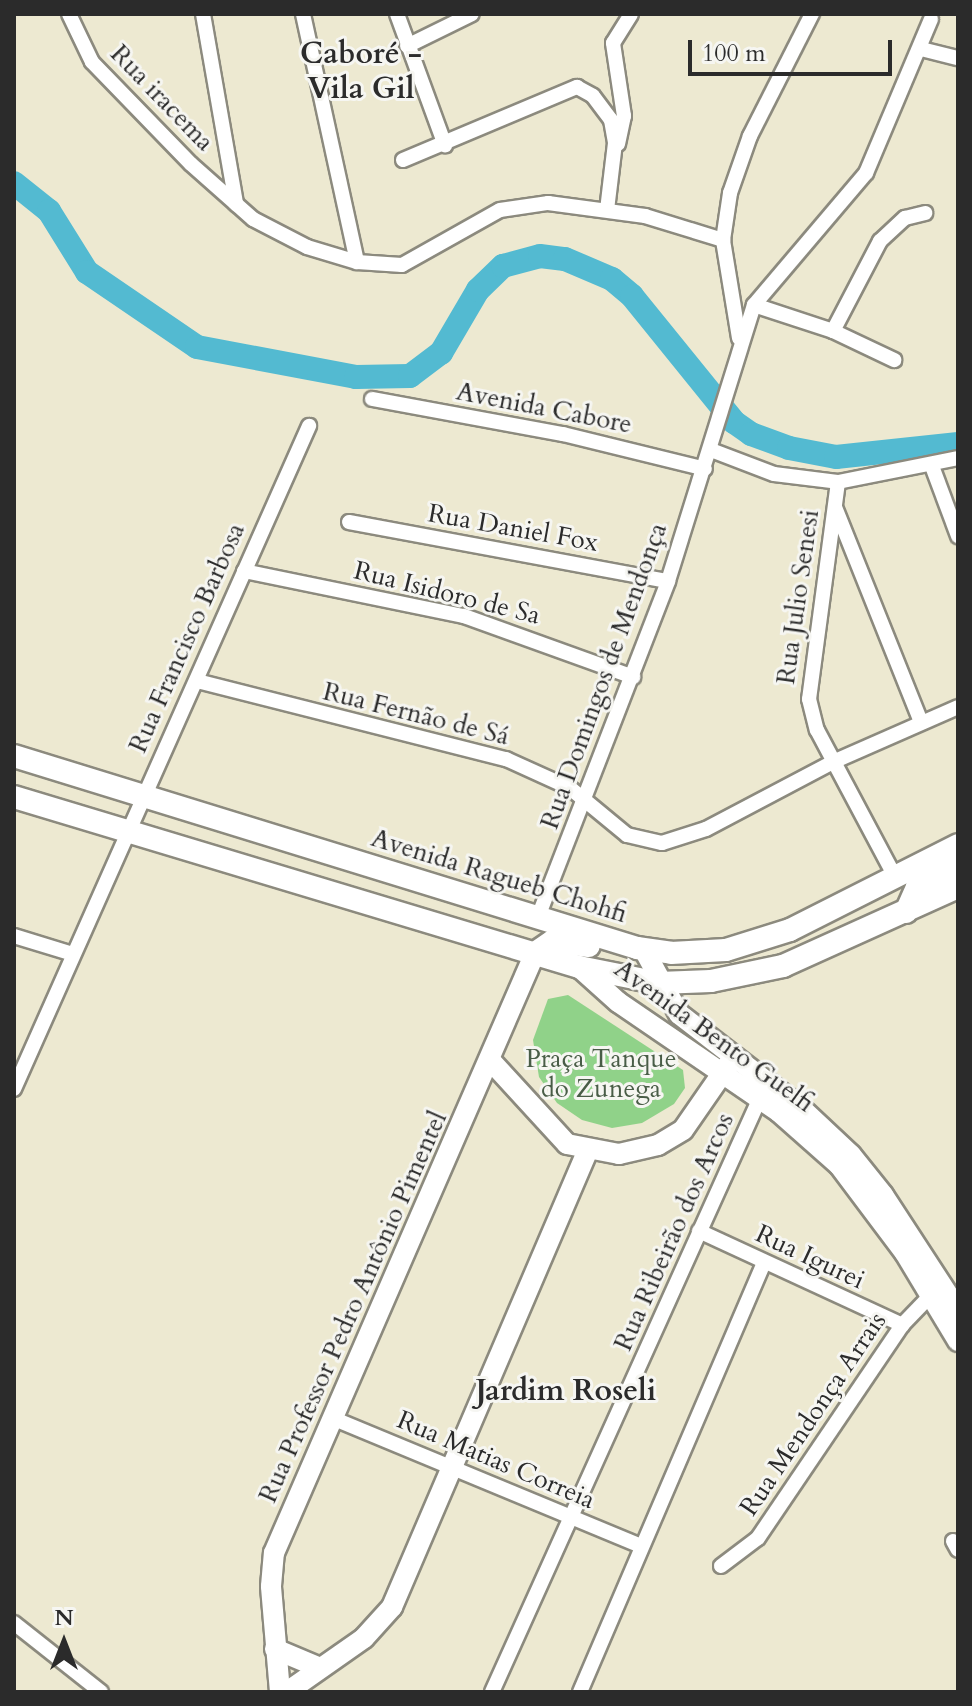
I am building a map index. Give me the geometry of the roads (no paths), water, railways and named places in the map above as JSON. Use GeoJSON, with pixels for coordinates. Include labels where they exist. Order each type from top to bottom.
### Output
{"type":"FeatureCollection","features":[{"type":"Feature","properties":{"kind":"main road","name":"Avenida Ragueb Chohfi"},"geometry":{"type":"LineString","coordinates":[[14,756],[641,949],[696,953],[752,943],[790,930],[958,845]]}},
{"type":"Feature","properties":{"kind":"main road"},"geometry":{"type":"LineString","coordinates":[[14,797],[579,967],[659,983],[711,981],[783,966],[958,887]]}},
{"type":"Feature","properties":{"kind":"main road"},"geometry":{"type":"LineString","coordinates":[[906,912],[917,887],[958,866]]}},
{"type":"Feature","properties":{"kind":"main road"},"geometry":{"type":"LineString","coordinates":[[535,953],[553,941],[616,952],[641,949]]}},
{"type":"Feature","properties":{"kind":"street","name":"Rua iracema"},"geometry":{"type":"LineString","coordinates":[[69,14],[92,62],[236,204],[307,247],[357,262],[402,265],[480,219],[526,203],[607,210],[723,240]]}},
{"type":"Feature","properties":{"kind":"street"},"geometry":{"type":"LineString","coordinates":[[203,14],[236,204]]}},
{"type":"Feature","properties":{"kind":"street"},"geometry":{"type":"LineString","coordinates":[[303,14],[357,262]]}},
{"type":"Feature","properties":{"kind":"street"},"geometry":{"type":"LineString","coordinates":[[397,14],[445,145]]}},
{"type":"Feature","properties":{"kind":"street"},"geometry":{"type":"LineString","coordinates":[[407,46],[472,14]]}},
{"type":"Feature","properties":{"kind":"street"},"geometry":{"type":"LineString","coordinates":[[607,210],[613,160],[624,116],[613,43],[631,14]]}},
{"type":"Feature","properties":{"kind":"street"},"geometry":{"type":"LineString","coordinates":[[739,346],[723,240],[738,165],[812,14]]}},
{"type":"Feature","properties":{"kind":"street"},"geometry":{"type":"LineString","coordinates":[[894,360],[833,331],[754,305],[866,173],[921,49],[931,19]]}},
{"type":"Feature","properties":{"kind":"street"},"geometry":{"type":"LineString","coordinates":[[921,49],[958,58]]}},
{"type":"Feature","properties":{"kind":"street"},"geometry":{"type":"LineString","coordinates":[[403,160],[445,145],[577,87],[593,96],[611,120],[613,160]]}},
{"type":"Feature","properties":{"kind":"street"},"geometry":{"type":"LineString","coordinates":[[833,331],[880,241],[905,218],[925,213]]}},
{"type":"Feature","properties":{"kind":"street","name":"Rua Domingos de Mendonça"},"geometry":{"type":"LineString","coordinates":[[538,917],[668,581],[754,305]]}},
{"type":"Feature","properties":{"kind":"street","name":"Avenida Cabore"},"geometry":{"type":"LineString","coordinates":[[372,399],[563,434],[705,469]]}},
{"type":"Feature","properties":{"kind":"street","name":"Rua Francisco Barbosa"},"geometry":{"type":"LineString","coordinates":[[14,1089],[18,1069],[197,681],[309,426]]}},
{"type":"Feature","properties":{"kind":"street"},"geometry":{"type":"LineString","coordinates":[[711,450],[774,474],[838,482],[932,466],[958,458]]}},
{"type":"Feature","properties":{"kind":"street"},"geometry":{"type":"LineString","coordinates":[[932,466],[958,536]]}},
{"type":"Feature","properties":{"kind":"street","name":"Rua Julio Senesi"},"geometry":{"type":"LineString","coordinates":[[838,482],[809,699],[835,761],[894,875]]}},
{"type":"Feature","properties":{"kind":"street"},"geometry":{"type":"LineString","coordinates":[[835,507],[921,722]]}},
{"type":"Feature","properties":{"kind":"street","name":"Rua Daniel Fox"},"geometry":{"type":"LineString","coordinates":[[349,522],[668,581]]}},
{"type":"Feature","properties":{"kind":"street","name":"Rua Isidoro de Sa"},"geometry":{"type":"LineString","coordinates":[[244,571],[464,616],[633,677]]}},
{"type":"Feature","properties":{"kind":"street","name":"Rua Fernão de Sá"},"geometry":{"type":"LineString","coordinates":[[197,681],[304,712],[468,747],[546,777],[584,799],[627,835],[662,843],[706,829],[835,761],[958,707]]}},
{"type":"Feature","properties":{"kind":"street"},"geometry":{"type":"LineString","coordinates":[[14,936],[73,954]]}},
{"type":"Feature","properties":{"kind":"street","name":"Avenida Bento Guelfi"},"geometry":{"type":"LineString","coordinates":[[641,949],[679,1014],[722,1070],[839,1165],[936,1290],[958,1310]]}},
{"type":"Feature","properties":{"kind":"street","name":"Rua Professor Pedro Antônio Pimentel"},"geometry":{"type":"LineString","coordinates":[[280,1692],[275,1649],[274,1553],[535,953]]}},
{"type":"Feature","properties":{"kind":"street","name":"Avenida Bento Guelfi"},"geometry":{"type":"LineString","coordinates":[[579,967],[618,1002],[851,1155],[936,1290],[958,1341]]}},
{"type":"Feature","properties":{"kind":"street"},"geometry":{"type":"LineString","coordinates":[[490,1060],[552,1131],[587,1152],[619,1154],[658,1145],[683,1130],[722,1070]]}},
{"type":"Feature","properties":{"kind":"street","name":"Rua Ribeirão dos Arcos"},"geometry":{"type":"LineString","coordinates":[[492,1692],[573,1519],[760,1098]]}},
{"type":"Feature","properties":{"kind":"street"},"geometry":{"type":"LineString","coordinates":[[287,1692],[364,1638],[392,1607],[587,1152]]}},
{"type":"Feature","properties":{"kind":"street","name":"Rua Igurei"},"geometry":{"type":"LineString","coordinates":[[699,1231],[902,1325]]}},
{"type":"Feature","properties":{"kind":"street"},"geometry":{"type":"LineString","coordinates":[[580,1692],[764,1263]]}},
{"type":"Feature","properties":{"kind":"street","name":"Rua Mendonça Arrais"},"geometry":{"type":"LineString","coordinates":[[721,1566],[758,1538],[902,1325],[936,1290]]}},
{"type":"Feature","properties":{"kind":"street","name":"Rua Matias Correia"},"geometry":{"type":"LineString","coordinates":[[332,1418],[641,1546]]}},
{"type":"Feature","properties":{"kind":"street"},"geometry":{"type":"LineString","coordinates":[[14,1623],[101,1692]]}},
{"type":"Feature","properties":{"kind":"street"},"geometry":{"type":"LineString","coordinates":[[275,1649],[320,1668]]}},
{"type":"Feature","properties":{"kind":"waterway"},"geometry":{"type":"LineString","coordinates":[[14,183],[49,211],[87,272],[197,347],[356,377],[410,376],[441,353],[478,290],[503,266],[540,256],[565,259],[612,279],[632,296],[734,422],[751,434],[789,448],[836,457],[958,444]]}},
{"type":"Feature","properties":{"kind":"district","name":"Caboré - Vila Gil"},"geometry":{"type":"Point","coordinates":[361,71]}},
{"type":"Feature","properties":{"kind":"district","name":"Jardim Roseli"},"geometry":{"type":"Point","coordinates":[566,1391]}},
{"type":"Feature","properties":{"kind":"park label","name":"Praça Tanque do Zunega"},"geometry":{"type":"Point","coordinates":[601,1074]}}]}
